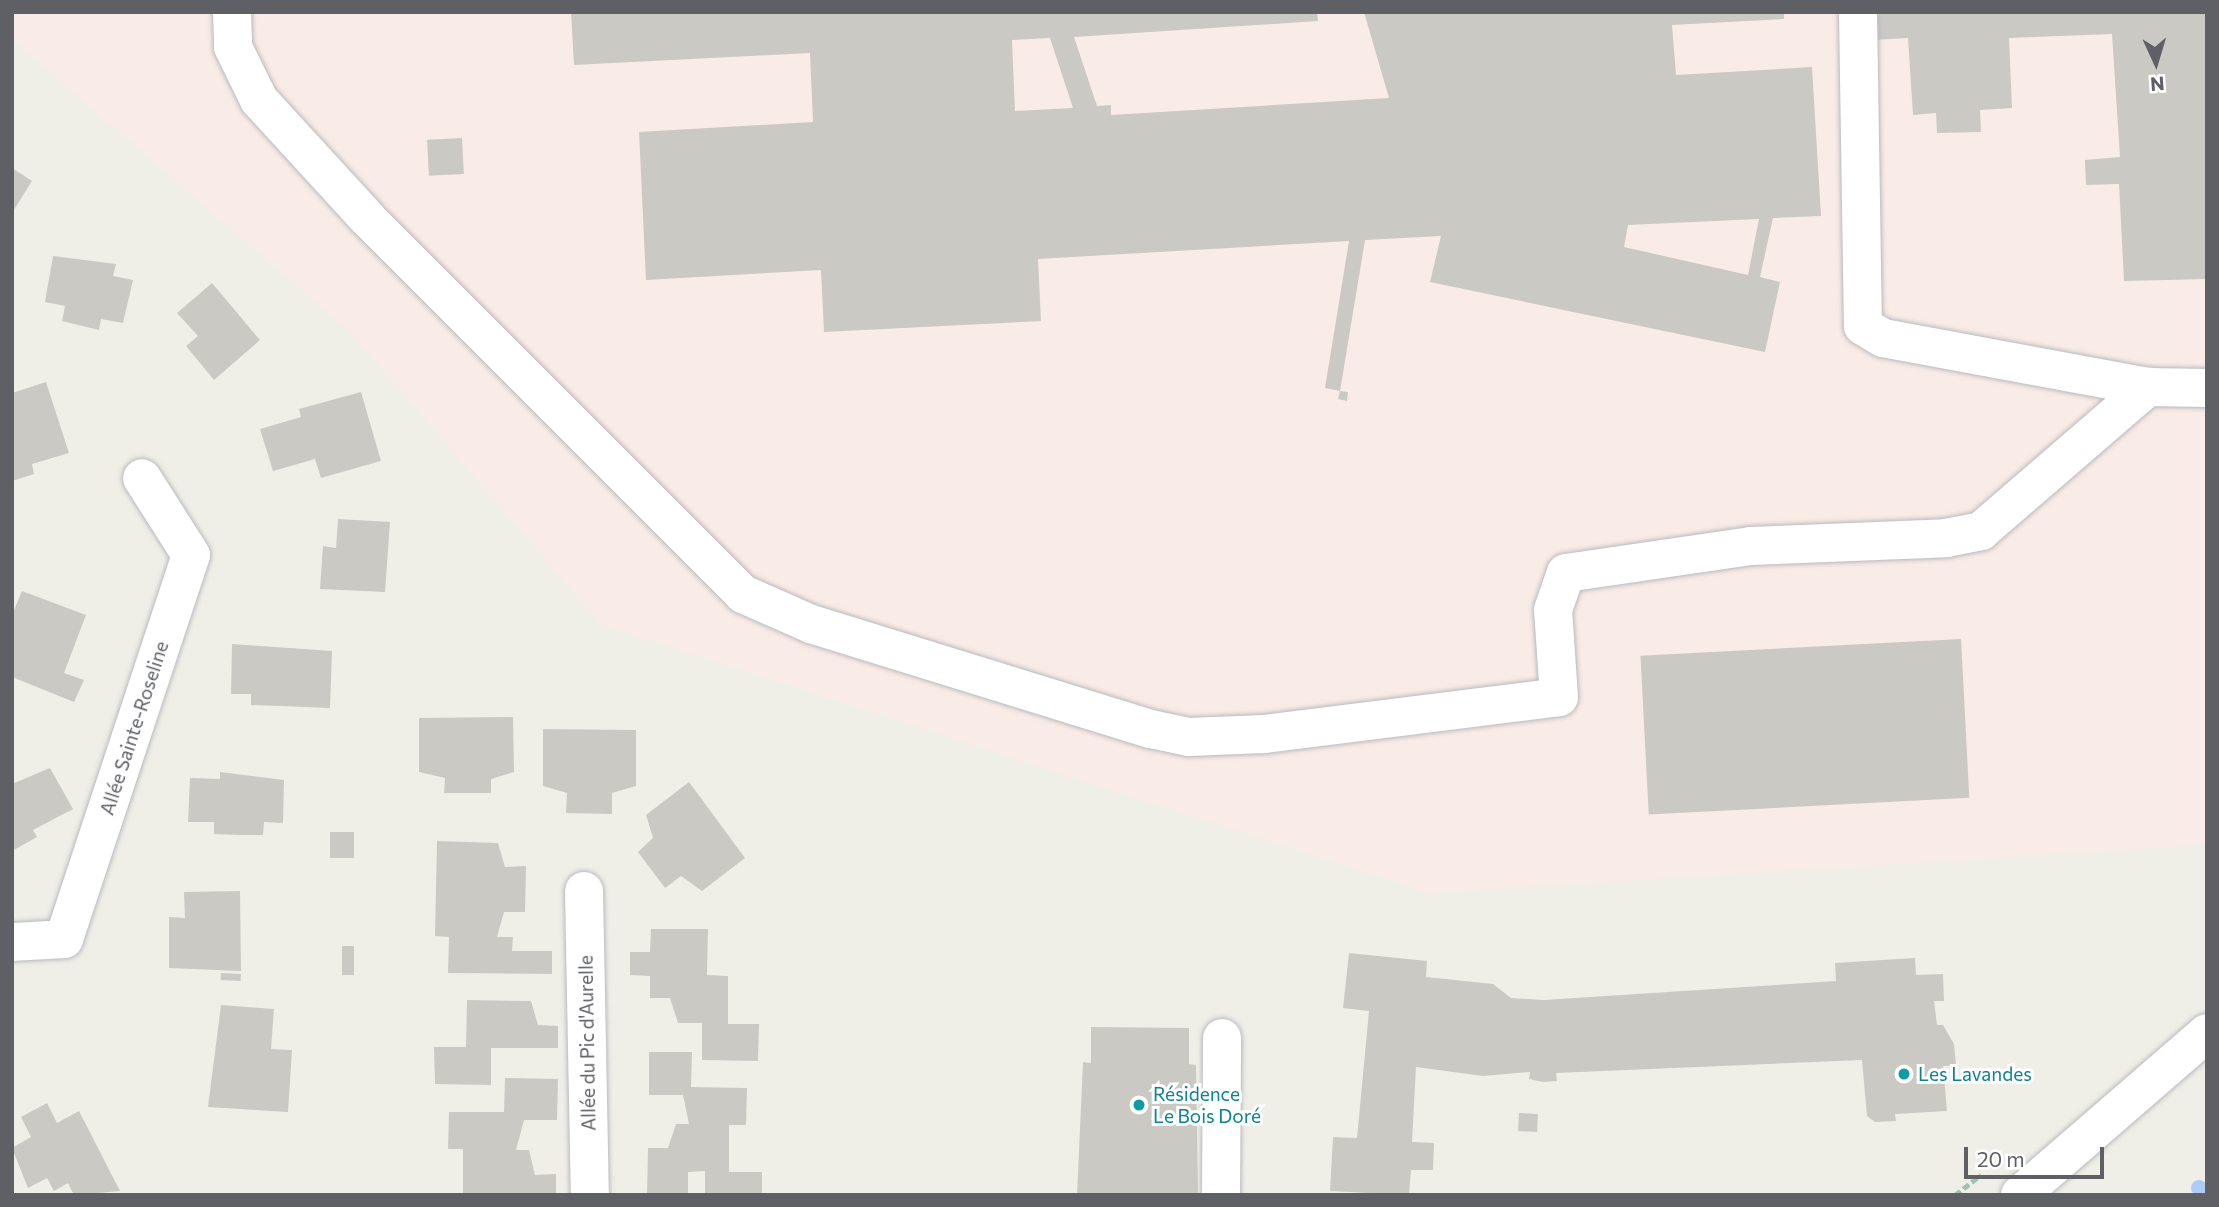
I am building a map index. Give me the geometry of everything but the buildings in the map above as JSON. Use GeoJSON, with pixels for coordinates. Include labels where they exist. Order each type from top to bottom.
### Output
{"type":"FeatureCollection","features":[{"type":"Feature","properties":{"kind":"street"},"geometry":{"type":"LineString","coordinates":[[232,12],[233,47],[259,100],[368,219],[743,594],[811,624],[1177,734],[1264,734],[1559,697],[1553,610],[1566,573],[1751,546],[1946,538],[1981,531],[2148,387]]}},
{"type":"Feature","properties":{"kind":"street"},"geometry":{"type":"LineString","coordinates":[[1858,12],[1863,326],[1883,338],[2148,387],[2207,388]]}},
{"type":"Feature","properties":{"kind":"street","name":"Allée Sainte-Roseline"},"geometry":{"type":"LineString","coordinates":[[12,942],[64,939],[191,555],[142,478]]}},
{"type":"Feature","properties":{"kind":"street","name":"Allée du Pic d'Aurelle"},"geometry":{"type":"LineString","coordinates":[[584,891],[590,1195]]}},
{"type":"Feature","properties":{"kind":"street"},"geometry":{"type":"LineString","coordinates":[[2032,1191],[2207,1033]]}},
{"type":"Feature","properties":{"kind":"street"},"geometry":{"type":"LineString","coordinates":[[1221,1195],[1222,1038]]}},
{"type":"Feature","properties":{"kind":"shaded area"},"geometry":{"type":"Polygon","coordinates":[[[12,12],[2207,12],[2207,845],[1429,893],[602,625],[352,333],[12,39],[12,12]]]}},
{"type":"Feature","properties":{"kind":"water"},"geometry":{"type":"Polygon","coordinates":[[[2196,1180],[2202,1180],[2207,1188],[2205,1194],[2196,1196],[2191,1191],[2191,1185],[2196,1180]]]}},
{"type":"Feature","properties":{"kind":"place","name":"Les Lavandes"},"geometry":{"type":"Point","coordinates":[1904,1074]}},
{"type":"Feature","properties":{"kind":"place","name":"Résidence Le Bois Doré"},"geometry":{"type":"Point","coordinates":[1139,1105]}}]}
